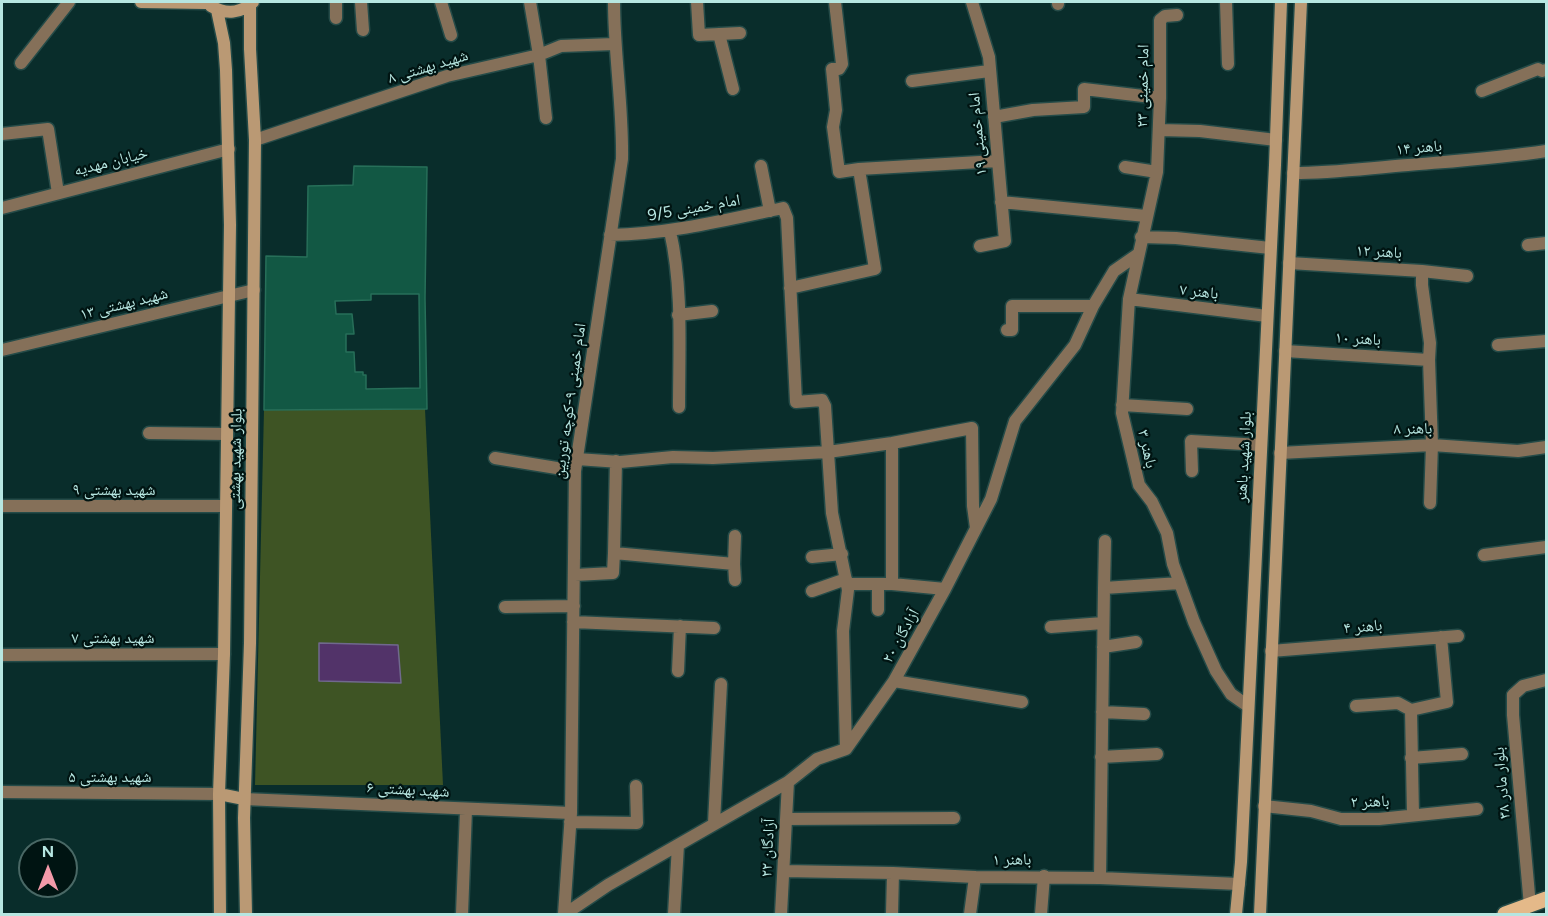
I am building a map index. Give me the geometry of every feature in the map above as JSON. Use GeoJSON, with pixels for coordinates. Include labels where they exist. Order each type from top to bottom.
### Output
{"type":"FeatureCollection","features":[{"type":"Feature","properties":{"kind":"main road"},"geometry":{"type":"LineString","coordinates":[[141,2],[206,2],[217,10],[227,12],[238,11],[252,3]]}},
{"type":"Feature","properties":{"kind":"main road","name":"بلوار شهید باهنر"},"geometry":{"type":"LineString","coordinates":[[1236,915],[1261,449],[1281,2]]}},
{"type":"Feature","properties":{"kind":"main road"},"geometry":{"type":"LineString","coordinates":[[1260,915],[1301,2]]}},
{"type":"Feature","properties":{"kind":"main road","name":"بلوار شهید بهشتی"},"geometry":{"type":"LineString","coordinates":[[246,915],[244,799],[250,643],[255,140],[250,49],[252,3]]}},
{"type":"Feature","properties":{"kind":"main road","name":"بلوار شهید بهشتی"},"geometry":{"type":"LineString","coordinates":[[217,10],[224,43],[230,225],[224,654],[219,794],[220,915]]}},
{"type":"Feature","properties":{"kind":"main road"},"geometry":{"type":"LineString","coordinates":[[1261,449],[1280,453]]}},
{"type":"Feature","properties":{"kind":"main road"},"geometry":{"type":"LineString","coordinates":[[219,794],[244,799]]}},
{"type":"Feature","properties":{"kind":"main road"},"geometry":{"type":"LineString","coordinates":[[1506,915],[1546,899]]}},
{"type":"Feature","properties":{"kind":"street"},"geometry":{"type":"LineString","coordinates":[[21,63],[69,2]]}},
{"type":"Feature","properties":{"kind":"street"},"geometry":{"type":"LineString","coordinates":[[336,2],[336,18]]}},
{"type":"Feature","properties":{"kind":"street"},"geometry":{"type":"LineString","coordinates":[[361,2],[363,30]]}},
{"type":"Feature","properties":{"kind":"street"},"geometry":{"type":"LineString","coordinates":[[441,2],[451,35]]}},
{"type":"Feature","properties":{"kind":"street"},"geometry":{"type":"LineString","coordinates":[[530,2],[546,118]]}},
{"type":"Feature","properties":{"kind":"street","name":"امام خمینی ۹-کوچه توربین"},"geometry":{"type":"LineString","coordinates":[[564,915],[571,817],[576,465],[622,159],[622,125],[614,44],[614,2]]}},
{"type":"Feature","properties":{"kind":"street"},"geometry":{"type":"LineString","coordinates":[[697,2],[699,36],[740,33]]}},
{"type":"Feature","properties":{"kind":"street"},"geometry":{"type":"LineString","coordinates":[[836,2],[842,64],[839,69],[832,69],[836,110],[832,127],[839,172],[997,161]]}},
{"type":"Feature","properties":{"kind":"street","name":"امام خمینی ۱۹"},"geometry":{"type":"LineString","coordinates":[[972,2],[989,57],[1005,241],[980,246]]}},
{"type":"Feature","properties":{"kind":"street"},"geometry":{"type":"LineString","coordinates":[[1226,2],[1228,64]]}},
{"type":"Feature","properties":{"kind":"street","name":"امام خمینی ۲۳"},"geometry":{"type":"LineString","coordinates":[[1157,172],[1160,20],[1165,16],[1177,15]]}},
{"type":"Feature","properties":{"kind":"street"},"geometry":{"type":"LineString","coordinates":[[719,34],[733,89]]}},
{"type":"Feature","properties":{"kind":"street","name":"شهید بهشتی ۸"},"geometry":{"type":"LineString","coordinates":[[255,140],[447,76],[539,55],[561,46],[614,44]]}},
{"type":"Feature","properties":{"kind":"street"},"geometry":{"type":"LineString","coordinates":[[1482,91],[1538,69],[1546,70]]}},
{"type":"Feature","properties":{"kind":"street"},"geometry":{"type":"LineString","coordinates":[[912,81],[989,71]]}},
{"type":"Feature","properties":{"kind":"street"},"geometry":{"type":"LineString","coordinates":[[994,117],[1032,110],[1083,107],[1084,89],[1160,98]]}},
{"type":"Feature","properties":{"kind":"street"},"geometry":{"type":"LineString","coordinates":[[2,134],[48,129],[58,193]]}},
{"type":"Feature","properties":{"kind":"street"},"geometry":{"type":"LineString","coordinates":[[1159,130],[1183,130],[1276,140]]}},
{"type":"Feature","properties":{"kind":"street","name":"خیابان مهدیه"},"geometry":{"type":"LineString","coordinates":[[2,208],[229,149]]}},
{"type":"Feature","properties":{"kind":"street","name":"باهنر ۱۴"},"geometry":{"type":"LineString","coordinates":[[1293,173],[1330,173],[1468,161],[1546,151]]}},
{"type":"Feature","properties":{"kind":"street"},"geometry":{"type":"LineString","coordinates":[[589,377],[627,154],[622,159]]}},
{"type":"Feature","properties":{"kind":"street"},"geometry":{"type":"LineString","coordinates":[[761,166],[770,211]]}},
{"type":"Feature","properties":{"kind":"street"},"geometry":{"type":"LineString","coordinates":[[1125,167],[1157,172]]}},
{"type":"Feature","properties":{"kind":"street"},"geometry":{"type":"LineString","coordinates":[[564,915],[608,885],[788,782],[817,759],[846,749],[843,631],[848,591],[832,513],[825,406],[822,400],[796,402],[790,288],[875,269],[859,169]]}},
{"type":"Feature","properties":{"kind":"street","name":"باهنر ۳"},"geometry":{"type":"LineString","coordinates":[[1157,172],[1129,299],[1122,413],[1139,485],[1152,502],[1167,533],[1173,564],[1194,622],[1216,671],[1231,694],[1248,706]]}},
{"type":"Feature","properties":{"kind":"street"},"geometry":{"type":"LineString","coordinates":[[1001,202],[1146,216]]}},
{"type":"Feature","properties":{"kind":"street","name":"امام خمینی 9/5"},"geometry":{"type":"LineString","coordinates":[[610,235],[638,235],[670,231],[783,208],[787,218],[790,288]]}},
{"type":"Feature","properties":{"kind":"street"},"geometry":{"type":"LineString","coordinates":[[670,231],[674,247],[678,315],[679,407]]}},
{"type":"Feature","properties":{"kind":"street"},"geometry":{"type":"LineString","coordinates":[[1142,237],[1176,238],[1270,248]]}},
{"type":"Feature","properties":{"kind":"street"},"geometry":{"type":"LineString","coordinates":[[1528,245],[1546,243]]}},
{"type":"Feature","properties":{"kind":"street","name":"آزادگان ۲۰"},"geometry":{"type":"LineString","coordinates":[[846,749],[894,681],[945,589],[991,499],[1015,421],[1075,345],[1093,306],[1114,271],[1137,255]]}},
{"type":"Feature","properties":{"kind":"street","name":"باهنر ۱۲"},"geometry":{"type":"LineString","coordinates":[[1289,263],[1467,276]]}},
{"type":"Feature","properties":{"kind":"street"},"geometry":{"type":"LineString","coordinates":[[1422,271],[1430,343],[1432,444],[1430,503]]}},
{"type":"Feature","properties":{"kind":"street","name":"شهید بهشتی ۱۳"},"geometry":{"type":"LineString","coordinates":[[2,350],[254,290]]}},
{"type":"Feature","properties":{"kind":"street","name":"باهنر ۷"},"geometry":{"type":"LineString","coordinates":[[1129,299],[1168,306],[1267,316]]}},
{"type":"Feature","properties":{"kind":"street"},"geometry":{"type":"LineString","coordinates":[[1007,330],[1012,330],[1012,306],[1093,306]]}},
{"type":"Feature","properties":{"kind":"street"},"geometry":{"type":"LineString","coordinates":[[678,315],[712,311]]}},
{"type":"Feature","properties":{"kind":"street"},"geometry":{"type":"LineString","coordinates":[[1498,345],[1546,341]]}},
{"type":"Feature","properties":{"kind":"street","name":"باهنر ۱۰"},"geometry":{"type":"LineString","coordinates":[[1285,351],[1429,360]]}},
{"type":"Feature","properties":{"kind":"street"},"geometry":{"type":"LineString","coordinates":[[1122,405],[1186,409]]}},
{"type":"Feature","properties":{"kind":"street"},"geometry":{"type":"LineString","coordinates":[[495,458],[576,465],[616,461],[828,452],[972,428],[972,506],[976,528]]}},
{"type":"Feature","properties":{"kind":"street"},"geometry":{"type":"LineString","coordinates":[[149,432],[227,434]]}},
{"type":"Feature","properties":{"kind":"street"},"geometry":{"type":"LineString","coordinates":[[1192,471],[1191,441],[1261,449]]}},
{"type":"Feature","properties":{"kind":"street"},"geometry":{"type":"LineString","coordinates":[[892,443],[892,585]]}},
{"type":"Feature","properties":{"kind":"street","name":"باهنر ۸"},"geometry":{"type":"LineString","coordinates":[[1280,453],[1432,444],[1518,451],[1546,447]]}},
{"type":"Feature","properties":{"kind":"street"},"geometry":{"type":"LineString","coordinates":[[575,575],[613,573],[616,461]]}},
{"type":"Feature","properties":{"kind":"street","name":"شهید بهشتی ۹"},"geometry":{"type":"LineString","coordinates":[[2,506],[226,506]]}},
{"type":"Feature","properties":{"kind":"street"},"geometry":{"type":"LineString","coordinates":[[735,536],[735,580]]}},
{"type":"Feature","properties":{"kind":"street"},"geometry":{"type":"LineString","coordinates":[[1100,878],[1105,541]]}},
{"type":"Feature","properties":{"kind":"street"},"geometry":{"type":"LineString","coordinates":[[1485,555],[1546,547]]}},
{"type":"Feature","properties":{"kind":"street"},"geometry":{"type":"LineString","coordinates":[[614,553],[734,564]]}},
{"type":"Feature","properties":{"kind":"street"},"geometry":{"type":"LineString","coordinates":[[812,557],[842,554]]}},
{"type":"Feature","properties":{"kind":"street"},"geometry":{"type":"LineString","coordinates":[[812,591],[846,582],[945,589]]}},
{"type":"Feature","properties":{"kind":"street"},"geometry":{"type":"LineString","coordinates":[[1104,588],[1180,583]]}},
{"type":"Feature","properties":{"kind":"street"},"geometry":{"type":"LineString","coordinates":[[878,585],[878,610]]}},
{"type":"Feature","properties":{"kind":"street"},"geometry":{"type":"LineString","coordinates":[[505,607],[574,606]]}},
{"type":"Feature","properties":{"kind":"street"},"geometry":{"type":"LineString","coordinates":[[573,622],[714,628]]}},
{"type":"Feature","properties":{"kind":"street"},"geometry":{"type":"LineString","coordinates":[[1051,627],[1103,623]]}},
{"type":"Feature","properties":{"kind":"street"},"geometry":{"type":"LineString","coordinates":[[678,671],[680,626]]}},
{"type":"Feature","properties":{"kind":"street","name":"باهنر ۴"},"geometry":{"type":"LineString","coordinates":[[1271,651],[1458,636]]}},
{"type":"Feature","properties":{"kind":"street"},"geometry":{"type":"LineString","coordinates":[[1356,706],[1398,703],[1411,710],[1447,702],[1441,637]]}},
{"type":"Feature","properties":{"kind":"street"},"geometry":{"type":"LineString","coordinates":[[1103,647],[1136,642]]}},
{"type":"Feature","properties":{"kind":"street","name":"شهید بهشتی ۷"},"geometry":{"type":"LineString","coordinates":[[2,655],[224,654]]}},
{"type":"Feature","properties":{"kind":"street","name":"بلوار مادر ۳۸"},"geometry":{"type":"LineString","coordinates":[[1530,906],[1513,695],[1523,686],[1546,680]]}},
{"type":"Feature","properties":{"kind":"street"},"geometry":{"type":"LineString","coordinates":[[894,681],[1022,702]]}},
{"type":"Feature","properties":{"kind":"street"},"geometry":{"type":"LineString","coordinates":[[714,823],[720,684]]}},
{"type":"Feature","properties":{"kind":"street"},"geometry":{"type":"LineString","coordinates":[[1411,710],[1413,815]]}},
{"type":"Feature","properties":{"kind":"street"},"geometry":{"type":"LineString","coordinates":[[1102,711],[1143,714]]}},
{"type":"Feature","properties":{"kind":"street"},"geometry":{"type":"LineString","coordinates":[[1101,757],[1156,754]]}},
{"type":"Feature","properties":{"kind":"street"},"geometry":{"type":"LineString","coordinates":[[1411,758],[1462,754]]}},
{"type":"Feature","properties":{"kind":"street","name":"آزادگان ۲۲"},"geometry":{"type":"LineString","coordinates":[[781,915],[788,782]]}},
{"type":"Feature","properties":{"kind":"street","name":"شهید بهشتی ۶"},"geometry":{"type":"LineString","coordinates":[[244,799],[466,810],[637,823],[636,786]]}},
{"type":"Feature","properties":{"kind":"street","name":"شهید بهشتی ۵"},"geometry":{"type":"LineString","coordinates":[[2,792],[219,794]]}},
{"type":"Feature","properties":{"kind":"street","name":"باهنر ۲"},"geometry":{"type":"LineString","coordinates":[[1264,806],[1311,811],[1341,819],[1379,819],[1477,808]]}},
{"type":"Feature","properties":{"kind":"street"},"geometry":{"type":"LineString","coordinates":[[462,915],[466,810]]}},
{"type":"Feature","properties":{"kind":"street"},"geometry":{"type":"LineString","coordinates":[[786,819],[954,818]]}},
{"type":"Feature","properties":{"kind":"street"},"geometry":{"type":"LineString","coordinates":[[674,915],[678,845]]}},
{"type":"Feature","properties":{"kind":"street","name":"باهنر ۱"},"geometry":{"type":"LineString","coordinates":[[784,871],[975,877],[1044,876],[1239,884]]}},
{"type":"Feature","properties":{"kind":"street"},"geometry":{"type":"LineString","coordinates":[[892,915],[893,873]]}},
{"type":"Feature","properties":{"kind":"street"},"geometry":{"type":"LineString","coordinates":[[1041,915],[1044,876]]}},
{"type":"Feature","properties":{"kind":"street"},"geometry":{"type":"LineString","coordinates":[[970,915],[975,877]]}},
{"type":"Feature","properties":{"kind":"green space"},"geometry":{"type":"Polygon","coordinates":[[[425,409],[443,785],[255,785],[264,410],[425,409]]]}},
{"type":"Feature","properties":{"kind":"shaded area"},"geometry":{"type":"Polygon","coordinates":[[[319,643],[398,645],[401,683],[319,681],[319,643]]]}},
{"type":"Feature","properties":{"kind":"building"},"geometry":{"type":"Polygon","coordinates":[[[354,166],[427,167],[425,298],[427,409],[264,410],[266,256],[307,257],[308,186],[353,185],[354,166]]]}},
{"type":"Feature","properties":{"kind":"building"},"geometry":{"type":"Polygon","coordinates":[[[371,294],[419,294],[420,388],[366,389],[366,375],[363,375],[363,372],[355,372],[354,352],[346,352],[346,334],[354,334],[352,314],[336,314],[335,301],[371,300],[371,294]]]}}]}
